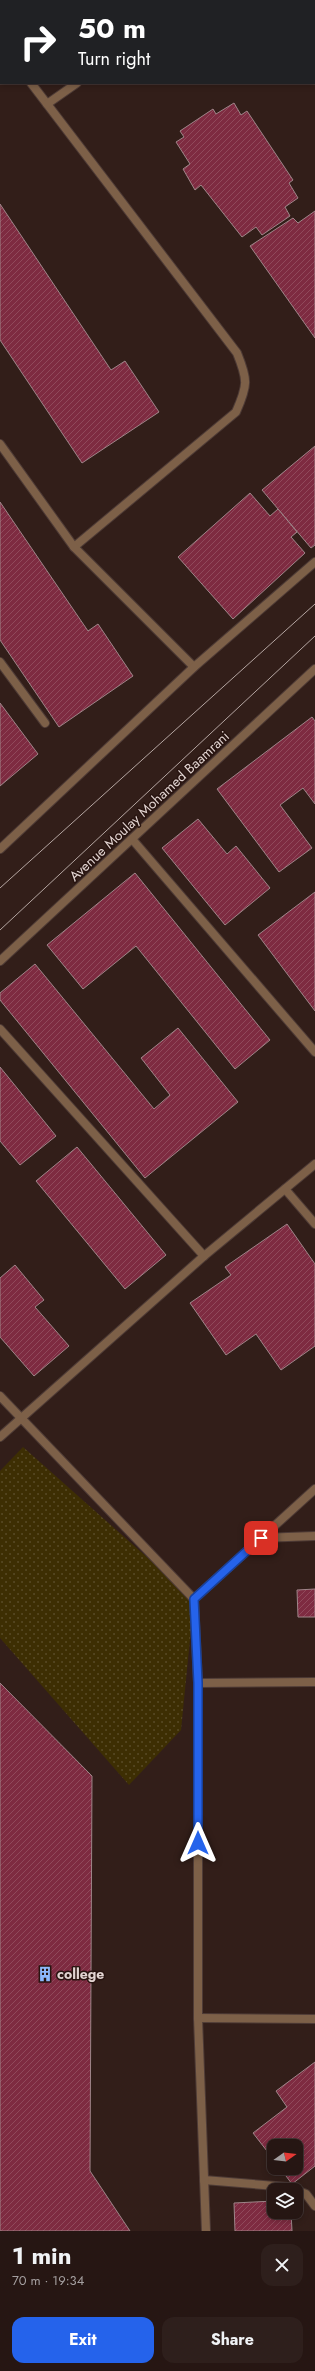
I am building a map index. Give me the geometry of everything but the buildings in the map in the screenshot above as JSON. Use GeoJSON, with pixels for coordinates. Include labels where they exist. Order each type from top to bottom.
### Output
{"type":"FeatureCollection","features":[{"type":"Feature","properties":{"kind":"street"},"geometry":{"type":"LineString","coordinates":[[32,84],[237,353],[246,375],[244,393],[236,412],[74,547]]}},
{"type":"Feature","properties":{"kind":"street"},"geometry":{"type":"LineString","coordinates":[[47,104],[76,84]]}},
{"type":"Feature","properties":{"kind":"street"},"geometry":{"type":"LineString","coordinates":[[0,444],[74,547],[194,667]]}},
{"type":"Feature","properties":{"kind":"street"},"geometry":{"type":"LineString","coordinates":[[0,849],[194,667],[315,562]]}},
{"type":"Feature","properties":{"kind":"street"},"geometry":{"type":"LineString","coordinates":[[0,662],[45,723]]}},
{"type":"Feature","properties":{"kind":"street","name":"Avenue Moulay Mohamed Baamrani"},"geometry":{"type":"LineString","coordinates":[[0,961],[314,673]]}},
{"type":"Feature","properties":{"kind":"street"},"geometry":{"type":"LineString","coordinates":[[132,839],[315,1052]]}},
{"type":"Feature","properties":{"kind":"street"},"geometry":{"type":"LineString","coordinates":[[0,1029],[204,1256]]}},
{"type":"Feature","properties":{"kind":"street"},"geometry":{"type":"LineString","coordinates":[[0,1437],[204,1256],[315,1164]]}},
{"type":"Feature","properties":{"kind":"street"},"geometry":{"type":"LineString","coordinates":[[285,1189],[315,1224]]}},
{"type":"Feature","properties":{"kind":"street"},"geometry":{"type":"LineString","coordinates":[[0,1396],[194,1599],[198,1683],[198,2018],[206,2231]]}},
{"type":"Feature","properties":{"kind":"street"},"geometry":{"type":"LineString","coordinates":[[194,1599],[315,1489]]}},
{"type":"Feature","properties":{"kind":"street"},"geometry":{"type":"LineString","coordinates":[[261,1538],[315,1536]]}},
{"type":"Feature","properties":{"kind":"street"},"geometry":{"type":"LineString","coordinates":[[198,1683],[315,1682]]}},
{"type":"Feature","properties":{"kind":"street"},"geometry":{"type":"LineString","coordinates":[[198,2018],[315,2019]]}},
{"type":"Feature","properties":{"kind":"street"},"geometry":{"type":"LineString","coordinates":[[204,2180],[288,2187],[306,2194],[315,2206]]}},
{"type":"Feature","properties":{"kind":"shaded area"},"geometry":{"type":"Polygon","coordinates":[[[23,1447],[194,1599],[181,1730],[129,1785],[0,1638],[0,1471],[23,1447]]]}},
{"type":"Feature","properties":{"kind":"tram line"},"geometry":{"type":"LineString","coordinates":[[0,888],[315,604]]}},
{"type":"Feature","properties":{"kind":"tram line"},"geometry":{"type":"LineString","coordinates":[[0,930],[315,636]]}},
{"type":"Feature","properties":{"kind":"place","name":"college"},"geometry":{"type":"Point","coordinates":[45,1974]}},
{"type":"Feature","properties":{"kind":"route"},"geometry":{"type":"LineString","coordinates":[[198,1843],[198,1683],[194,1599],[261,1538]]}}]}
